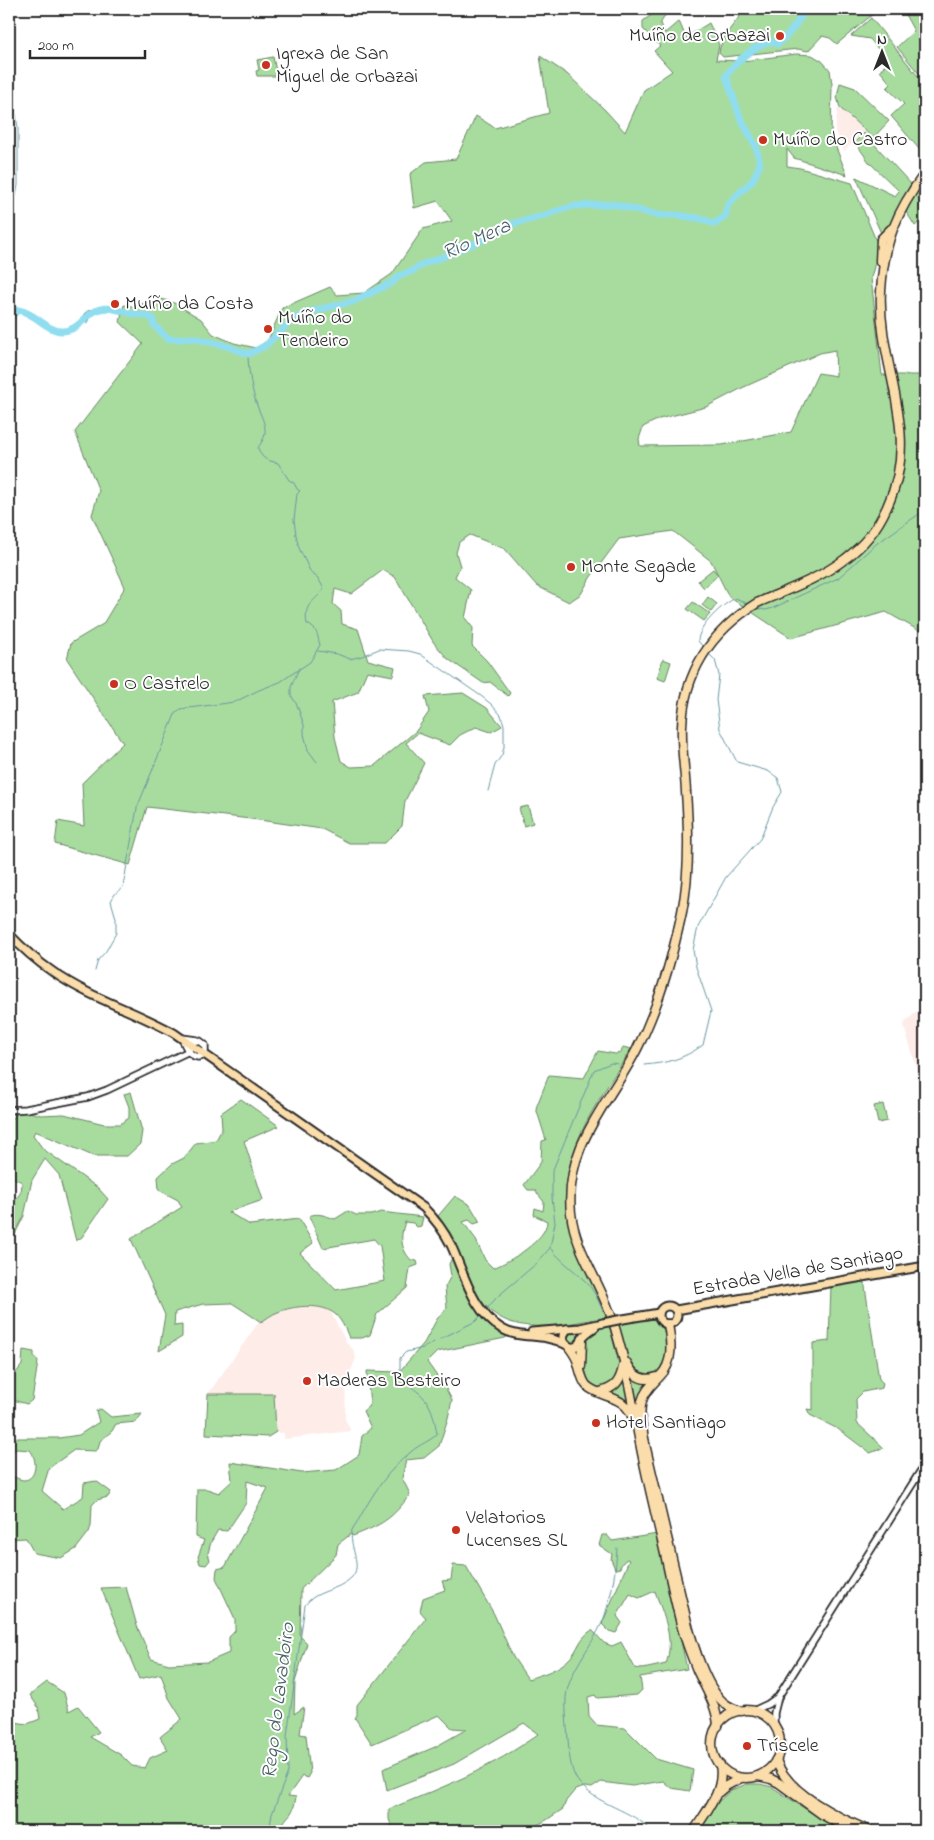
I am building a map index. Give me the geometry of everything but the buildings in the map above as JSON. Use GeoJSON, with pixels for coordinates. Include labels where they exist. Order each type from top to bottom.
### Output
{"type":"FeatureCollection","features":[{"type":"Feature","properties":{"kind":"highway"},"geometry":{"type":"LineString","coordinates":[[718,1726],[716,1708],[697,1670],[680,1622],[623,1358],[608,1306],[583,1258],[576,1237],[571,1213],[571,1183],[575,1161],[582,1141],[637,1049],[656,1006],[672,956],[685,892],[688,827],[682,728],[683,712],[691,679],[717,634],[757,603],[828,571],[846,558],[874,530],[892,498],[897,483],[902,448],[901,428],[883,332],[881,292],[878,276],[881,239],[893,227],[906,199],[925,173]]}},
{"type":"Feature","properties":{"kind":"highway"},"geometry":{"type":"LineString","coordinates":[[643,1447],[640,1411],[642,1400],[646,1390],[668,1367],[670,1348],[668,1324]]}},
{"type":"Feature","properties":{"kind":"highway"},"geometry":{"type":"LineString","coordinates":[[581,1373],[582,1340]]}},
{"type":"Feature","properties":{"kind":"highway"},"geometry":{"type":"LineString","coordinates":[[567,1345],[576,1357],[583,1381],[600,1392],[612,1396],[628,1409],[632,1416],[643,1447],[686,1622],[709,1682],[722,1702],[731,1708],[741,1711],[753,1711],[765,1716],[774,1724],[778,1732],[780,1742],[776,1760],[766,1772],[758,1776]]}},
{"type":"Feature","properties":{"kind":"highway"},"geometry":{"type":"LineString","coordinates":[[623,1358],[637,1377],[652,1379],[662,1375]]}},
{"type":"Feature","properties":{"kind":"highway"},"geometry":{"type":"LineString","coordinates":[[600,1392],[611,1389],[618,1383],[623,1358]]}},
{"type":"Feature","properties":{"kind":"highway"},"geometry":{"type":"LineString","coordinates":[[741,1711],[732,1714],[718,1726],[713,1735],[712,1746],[714,1756],[720,1765],[726,1771],[741,1778]]}},
{"type":"Feature","properties":{"kind":"highway"},"geometry":{"type":"LineString","coordinates":[[776,1760],[785,1778],[802,1793],[835,1814],[870,1831]]}},
{"type":"Feature","properties":{"kind":"highway"},"geometry":{"type":"LineString","coordinates":[[694,1831],[717,1793],[721,1782],[720,1765]]}},
{"type":"Feature","properties":{"kind":"highway"},"geometry":{"type":"LineString","coordinates":[[717,1793],[741,1778],[758,1776],[771,1779],[822,1815],[852,1831]]}},
{"type":"Feature","properties":{"kind":"main road"},"geometry":{"type":"LineString","coordinates":[[9,934],[53,972],[89,992],[153,1021],[193,1045],[424,1208],[435,1220],[451,1244],[470,1292],[481,1310],[503,1330],[519,1335],[546,1337],[576,1347],[590,1330],[603,1323]]}},
{"type":"Feature","properties":{"kind":"main road","name":"Estrada Vella de Santiago"},"geometry":{"type":"LineString","coordinates":[[481,1310],[496,1321],[518,1330],[533,1333],[571,1329],[659,1314],[660,1309],[670,1305],[676,1310],[925,1266]]}},
{"type":"Feature","properties":{"kind":"main road","name":"Estrada Vella de Santiago"},"geometry":{"type":"LineString","coordinates":[[668,1324],[673,1323],[676,1318],[676,1310]]}},
{"type":"Feature","properties":{"kind":"main road"},"geometry":{"type":"LineString","coordinates":[[659,1314],[660,1320],[668,1324]]}},
{"type":"Feature","properties":{"kind":"main road"},"geometry":{"type":"LineString","coordinates":[[567,1345],[563,1336],[571,1329],[580,1332],[582,1340]]}},
{"type":"Feature","properties":{"kind":"street"},"geometry":{"type":"LineString","coordinates":[[9,1110],[26,1109],[88,1096],[107,1090],[193,1045]]}},
{"type":"Feature","properties":{"kind":"street"},"geometry":{"type":"LineString","coordinates":[[774,1724],[774,1713],[778,1697],[925,1464]]}},
{"type":"Feature","properties":{"kind":"street"},"geometry":{"type":"LineString","coordinates":[[753,1711],[778,1697]]}},
{"type":"Feature","properties":{"kind":"shaded area"},"geometry":{"type":"Polygon","coordinates":[[[838,107],[865,132],[844,151],[835,131],[838,107]]]}},
{"type":"Feature","properties":{"kind":"shaded area"},"geometry":{"type":"Polygon","coordinates":[[[925,1004],[925,1095],[904,1026],[905,1022],[925,1004]]]}},
{"type":"Feature","properties":{"kind":"shaded area"},"geometry":{"type":"Polygon","coordinates":[[[319,1302],[329,1309],[347,1344],[353,1349],[356,1358],[346,1383],[345,1419],[351,1431],[284,1439],[284,1433],[277,1433],[274,1394],[208,1394],[263,1316],[319,1302]]]}},
{"type":"Feature","properties":{"kind":"green space"},"geometry":{"type":"Polygon","coordinates":[[[660,9],[666,14],[660,24],[665,33],[679,21],[684,33],[688,36],[709,23],[719,45],[716,60],[743,61],[796,54],[812,55],[822,61],[830,70],[832,84],[831,135],[847,175],[794,158],[787,149],[787,166],[852,183],[877,243],[877,255],[871,278],[882,375],[925,375],[925,634],[886,612],[791,638],[729,597],[711,561],[673,531],[619,539],[590,578],[581,594],[569,602],[537,586],[505,549],[470,535],[459,542],[456,553],[460,566],[455,577],[471,590],[465,618],[473,628],[472,646],[487,661],[510,693],[508,696],[490,682],[483,683],[448,659],[434,643],[395,577],[383,570],[351,594],[335,589],[333,604],[341,611],[342,624],[358,629],[368,660],[395,667],[393,676],[367,671],[358,692],[332,702],[335,737],[341,761],[351,767],[374,766],[416,731],[429,712],[425,696],[463,693],[487,708],[502,726],[491,732],[476,727],[460,735],[450,745],[418,733],[406,743],[424,763],[405,801],[402,826],[385,843],[349,843],[322,829],[147,807],[130,865],[55,844],[58,821],[84,826],[82,783],[123,743],[67,659],[71,643],[103,624],[125,587],[92,515],[99,491],[75,432],[143,344],[120,322],[124,305],[138,307],[153,296],[174,303],[201,319],[213,334],[234,343],[256,348],[268,340],[282,308],[330,287],[337,295],[364,293],[392,274],[423,229],[452,221],[438,201],[414,208],[410,174],[426,162],[456,159],[476,116],[495,128],[549,113],[540,56],[567,74],[625,132],[644,90],[672,71],[654,51],[660,46],[643,29],[643,21],[660,9]],[[835,350],[820,353],[744,387],[706,407],[659,419],[643,427],[639,439],[640,446],[722,445],[791,432],[818,373],[836,376],[835,350]]]}},
{"type":"Feature","properties":{"kind":"green space"},"geometry":{"type":"Polygon","coordinates":[[[745,9],[879,9],[837,44],[830,38],[822,36],[808,51],[798,49],[723,57],[719,53],[722,41],[745,9]]]}},
{"type":"Feature","properties":{"kind":"green space"},"geometry":{"type":"Polygon","coordinates":[[[902,9],[925,9],[925,81],[897,47],[914,31],[902,9]]]}},
{"type":"Feature","properties":{"kind":"green space"},"geometry":{"type":"Polygon","coordinates":[[[871,18],[925,85],[925,156],[891,116],[904,104],[887,88],[891,84],[880,71],[888,61],[870,39],[851,36],[871,18]]]}},
{"type":"Feature","properties":{"kind":"green space"},"geometry":{"type":"Polygon","coordinates":[[[273,57],[277,76],[257,76],[256,71],[259,70],[257,60],[273,57]]]}},
{"type":"Feature","properties":{"kind":"green space"},"geometry":{"type":"Polygon","coordinates":[[[840,83],[855,88],[889,121],[873,138],[840,108],[837,97],[840,83]]]}},
{"type":"Feature","properties":{"kind":"green space"},"geometry":{"type":"Polygon","coordinates":[[[864,133],[911,184],[888,229],[881,233],[856,177],[895,196],[899,191],[869,162],[855,142],[864,133]]]}},
{"type":"Feature","properties":{"kind":"green space"},"geometry":{"type":"Polygon","coordinates":[[[925,177],[925,217],[915,226],[905,210],[925,177]]]}},
{"type":"Feature","properties":{"kind":"green space"},"geometry":{"type":"Polygon","coordinates":[[[713,569],[718,575],[704,588],[698,581],[713,569]]]}},
{"type":"Feature","properties":{"kind":"green space"},"geometry":{"type":"Polygon","coordinates":[[[708,597],[717,604],[711,612],[702,605],[708,597]]]}},
{"type":"Feature","properties":{"kind":"green space"},"geometry":{"type":"Polygon","coordinates":[[[693,602],[710,614],[704,621],[687,609],[693,602]]]}},
{"type":"Feature","properties":{"kind":"green space"},"geometry":{"type":"Polygon","coordinates":[[[663,659],[671,662],[665,681],[657,678],[663,659]]]}},
{"type":"Feature","properties":{"kind":"green space"},"geometry":{"type":"Polygon","coordinates":[[[528,806],[533,823],[524,826],[519,808],[528,806]]]}},
{"type":"Feature","properties":{"kind":"green space"},"geometry":{"type":"Polygon","coordinates":[[[623,1047],[631,1049],[589,1117],[578,1140],[570,1164],[566,1188],[567,1215],[574,1243],[608,1317],[552,1326],[516,1324],[500,1317],[486,1306],[474,1288],[454,1242],[438,1216],[455,1196],[470,1205],[480,1222],[474,1224],[469,1220],[463,1222],[475,1238],[485,1260],[493,1268],[517,1256],[534,1243],[541,1236],[547,1221],[534,1215],[535,1208],[543,1211],[544,1202],[535,1190],[528,1190],[524,1185],[541,1162],[542,1141],[546,1140],[536,1108],[549,1075],[584,1078],[598,1051],[615,1054],[621,1053],[623,1047]]]}},
{"type":"Feature","properties":{"kind":"green space"},"geometry":{"type":"Polygon","coordinates":[[[131,1092],[142,1131],[140,1144],[127,1156],[93,1156],[35,1131],[33,1135],[43,1149],[98,1188],[108,1199],[82,1237],[76,1241],[59,1175],[45,1159],[32,1180],[24,1216],[9,1246],[9,1202],[18,1197],[22,1186],[22,1182],[12,1177],[9,1171],[9,1124],[16,1114],[25,1111],[41,1115],[64,1114],[104,1124],[120,1124],[129,1118],[129,1107],[124,1094],[131,1092]]]}},
{"type":"Feature","properties":{"kind":"green space"},"geometry":{"type":"Polygon","coordinates":[[[241,1099],[279,1126],[244,1141],[263,1200],[228,1212],[250,1225],[299,1219],[313,1243],[300,1253],[336,1290],[385,1281],[380,1246],[374,1239],[323,1248],[309,1216],[319,1214],[335,1219],[348,1211],[356,1215],[371,1215],[381,1212],[423,1217],[421,1226],[417,1227],[413,1223],[405,1222],[402,1232],[402,1242],[405,1251],[411,1260],[417,1261],[418,1265],[410,1268],[407,1288],[377,1314],[370,1335],[362,1338],[349,1338],[338,1317],[320,1307],[305,1306],[291,1308],[276,1313],[261,1322],[232,1303],[203,1304],[175,1312],[174,1326],[182,1325],[182,1337],[159,1351],[165,1315],[131,1239],[182,1207],[178,1200],[159,1190],[158,1177],[172,1164],[184,1158],[196,1143],[216,1140],[222,1129],[221,1113],[241,1099]]]}},
{"type":"Feature","properties":{"kind":"green space"},"geometry":{"type":"Polygon","coordinates":[[[883,1104],[887,1121],[878,1123],[874,1106],[883,1104]]]}},
{"type":"Feature","properties":{"kind":"green space"},"geometry":{"type":"Polygon","coordinates":[[[452,1258],[464,1288],[476,1309],[489,1319],[514,1332],[505,1338],[437,1352],[427,1362],[452,1400],[439,1446],[424,1458],[406,1460],[402,1478],[410,1494],[398,1510],[379,1524],[353,1536],[351,1534],[338,1544],[336,1555],[301,1589],[300,1636],[307,1643],[295,1682],[294,1714],[304,1707],[300,1734],[306,1735],[310,1773],[307,1778],[302,1776],[288,1796],[296,1797],[293,1810],[284,1823],[282,1831],[9,1831],[9,1721],[27,1724],[40,1719],[38,1707],[30,1695],[47,1682],[64,1693],[69,1711],[78,1706],[99,1732],[90,1737],[121,1755],[132,1766],[145,1768],[150,1758],[168,1750],[160,1737],[182,1719],[169,1698],[161,1674],[139,1679],[101,1588],[126,1587],[137,1626],[151,1659],[169,1664],[208,1662],[229,1653],[229,1637],[235,1631],[235,1619],[216,1578],[217,1569],[225,1567],[268,1488],[247,1481],[246,1503],[227,1531],[218,1530],[211,1542],[208,1553],[210,1560],[206,1565],[200,1564],[198,1557],[204,1540],[196,1537],[197,1489],[207,1489],[219,1493],[232,1481],[230,1462],[302,1473],[336,1470],[359,1455],[362,1436],[371,1428],[363,1411],[370,1405],[367,1371],[399,1372],[424,1343],[437,1319],[447,1308],[445,1287],[451,1276],[449,1264],[452,1258]]]}},
{"type":"Feature","properties":{"kind":"green space"},"geometry":{"type":"Polygon","coordinates":[[[864,1280],[879,1379],[883,1383],[882,1388],[863,1392],[856,1399],[857,1423],[884,1448],[870,1453],[838,1429],[810,1415],[807,1409],[813,1410],[813,1343],[829,1341],[831,1286],[864,1280]]]}},
{"type":"Feature","properties":{"kind":"green space"},"geometry":{"type":"Polygon","coordinates":[[[649,1318],[659,1324],[665,1333],[667,1344],[661,1367],[655,1374],[647,1377],[638,1374],[630,1365],[618,1323],[649,1318]]]}},
{"type":"Feature","properties":{"kind":"green space"},"geometry":{"type":"Polygon","coordinates":[[[609,1325],[620,1367],[616,1377],[609,1385],[599,1388],[590,1383],[588,1379],[583,1353],[584,1342],[591,1333],[609,1325]]]}},
{"type":"Feature","properties":{"kind":"green space"},"geometry":{"type":"Polygon","coordinates":[[[570,1332],[574,1332],[578,1338],[574,1344],[570,1344],[566,1340],[566,1336],[570,1332]]]}},
{"type":"Feature","properties":{"kind":"green space"},"geometry":{"type":"Polygon","coordinates":[[[23,1350],[34,1352],[38,1362],[32,1400],[27,1404],[9,1399],[9,1373],[16,1373],[22,1365],[23,1350]]]}},
{"type":"Feature","properties":{"kind":"green space"},"geometry":{"type":"Polygon","coordinates":[[[632,1379],[649,1383],[638,1406],[632,1379]]]}},
{"type":"Feature","properties":{"kind":"green space"},"geometry":{"type":"Polygon","coordinates":[[[622,1381],[625,1381],[628,1405],[611,1393],[622,1381]]]}},
{"type":"Feature","properties":{"kind":"green space"},"geometry":{"type":"Polygon","coordinates":[[[208,1394],[274,1394],[276,1432],[268,1437],[206,1434],[208,1394]]]}},
{"type":"Feature","properties":{"kind":"green space"},"geometry":{"type":"Polygon","coordinates":[[[101,1409],[111,1417],[142,1414],[136,1422],[116,1424],[112,1431],[100,1441],[98,1449],[95,1451],[74,1450],[49,1468],[42,1491],[63,1509],[83,1497],[84,1483],[96,1481],[111,1492],[108,1497],[97,1500],[92,1505],[89,1532],[76,1549],[61,1558],[34,1553],[26,1538],[9,1539],[9,1474],[18,1479],[29,1479],[34,1472],[35,1463],[30,1450],[17,1449],[9,1452],[9,1438],[59,1438],[79,1435],[99,1422],[96,1411],[101,1409]]]}},
{"type":"Feature","properties":{"kind":"green space"},"geometry":{"type":"Polygon","coordinates":[[[658,1534],[687,1669],[640,1677],[642,1690],[637,1695],[597,1698],[595,1695],[588,1697],[589,1717],[596,1725],[625,1728],[656,1759],[693,1770],[690,1791],[671,1788],[663,1781],[632,1786],[601,1782],[592,1788],[585,1787],[575,1790],[566,1801],[563,1809],[535,1826],[532,1831],[393,1831],[389,1819],[389,1809],[485,1767],[538,1734],[524,1723],[454,1764],[387,1790],[383,1769],[435,1747],[467,1729],[452,1728],[439,1715],[372,1744],[355,1718],[357,1715],[357,1705],[426,1618],[420,1611],[423,1598],[445,1590],[442,1581],[451,1580],[453,1565],[466,1566],[494,1614],[513,1657],[528,1679],[561,1666],[573,1655],[581,1640],[592,1630],[604,1643],[612,1646],[621,1642],[635,1668],[643,1669],[666,1664],[669,1636],[655,1591],[639,1598],[630,1594],[617,1616],[622,1623],[616,1633],[609,1631],[602,1624],[629,1560],[627,1559],[620,1568],[615,1569],[611,1559],[612,1554],[599,1545],[602,1535],[607,1535],[612,1541],[658,1534]]]}},
{"type":"Feature","properties":{"kind":"green space"},"geometry":{"type":"Polygon","coordinates":[[[747,1784],[760,1784],[772,1787],[839,1831],[700,1831],[718,1802],[731,1790],[747,1784]]]}},
{"type":"Feature","properties":{"kind":"water"},"geometry":{"type":"Polygon","coordinates":[[[94,309],[89,321],[86,323],[82,318],[83,316],[94,309]]]}},
{"type":"Feature","properties":{"kind":"waterway","name":"Río Mera"},"geometry":{"type":"LineString","coordinates":[[9,318],[18,310],[30,314],[52,328],[63,331],[76,327],[97,310],[107,308],[152,318],[154,325],[167,338],[194,338],[223,345],[248,354],[265,346],[292,320],[308,312],[354,301],[393,282],[399,276],[423,264],[482,240],[503,226],[574,206],[613,204],[657,215],[676,215],[703,219],[715,224],[725,216],[728,204],[753,180],[760,164],[756,147],[740,117],[726,76],[750,51],[769,41],[778,44],[790,32],[807,9]]}},
{"type":"Feature","properties":{"kind":"waterway"},"geometry":{"type":"LineString","coordinates":[[9,105],[16,114],[18,128],[18,185],[15,201],[9,210]]}},
{"type":"Feature","properties":{"kind":"waterway"},"geometry":{"type":"LineString","coordinates":[[9,307],[13,313]]}},
{"type":"Feature","properties":{"kind":"waterway"},"geometry":{"type":"LineString","coordinates":[[95,971],[98,960],[106,951],[116,933],[116,918],[111,901],[115,894],[123,887],[137,808],[176,712],[181,709],[235,702],[280,682],[310,662],[320,645],[313,628],[307,624],[306,617],[308,607],[324,589],[318,578],[311,573],[299,548],[294,520],[297,494],[300,491],[289,480],[278,463],[265,459],[258,448],[265,436],[265,427],[252,389],[248,354]]}},
{"type":"Feature","properties":{"kind":"waterway"},"geometry":{"type":"LineString","coordinates":[[755,608],[766,610],[773,608],[838,578],[876,544],[925,510]]}},
{"type":"Feature","properties":{"kind":"waterway"},"geometry":{"type":"LineString","coordinates":[[704,648],[698,641],[699,635],[718,610],[736,598],[750,605]]}},
{"type":"Feature","properties":{"kind":"waterway"},"geometry":{"type":"LineString","coordinates":[[318,651],[337,654],[350,659],[379,649],[409,651],[420,654],[491,704],[501,715],[504,725],[504,747],[502,755],[495,765],[488,791]]}},
{"type":"Feature","properties":{"kind":"waterway"},"geometry":{"type":"LineString","coordinates":[[644,1065],[675,1060],[703,1045],[711,1011],[696,967],[693,950],[698,927],[726,877],[760,839],[773,807],[782,792],[778,778],[768,771],[737,762],[720,729],[716,700],[719,675],[715,660],[708,653]]}},
{"type":"Feature","properties":{"kind":"waterway"},"geometry":{"type":"LineString","coordinates":[[299,668],[291,687],[291,695],[297,705],[304,725],[308,750],[317,762]]}},
{"type":"Feature","properties":{"kind":"waterway"},"geometry":{"type":"LineString","coordinates":[[486,1310],[497,1297],[537,1263],[550,1248],[555,1223],[552,1198],[552,1172],[594,1070],[611,1063],[618,1064]]}},
{"type":"Feature","properties":{"kind":"waterway"},"geometry":{"type":"LineString","coordinates":[[551,1249],[587,1283],[603,1311]]}},
{"type":"Feature","properties":{"kind":"waterway","name":"Rego do Lavadoiro"},"geometry":{"type":"LineString","coordinates":[[440,1339],[476,1321],[482,1314]]}},
{"type":"Feature","properties":{"kind":"waterway","name":"Rego do Lavadoiro"},"geometry":{"type":"LineString","coordinates":[[269,1831],[272,1814],[288,1772],[287,1736],[305,1605],[315,1596],[340,1586],[355,1573],[356,1562],[351,1536],[353,1528],[389,1473],[412,1451],[437,1434],[428,1403],[420,1393],[400,1377],[400,1358],[406,1352],[423,1348],[434,1342]]}},
{"type":"Feature","properties":{"kind":"waterway"},"geometry":{"type":"LineString","coordinates":[[617,1548],[613,1582],[605,1615],[596,1635],[577,1666],[568,1687],[566,1707],[569,1755],[575,1776],[585,1789],[604,1802],[635,1817],[652,1831]]}},
{"type":"Feature","properties":{"kind":"place","name":"Muíño de Orbazai"},"geometry":{"type":"Point","coordinates":[780,36]}},
{"type":"Feature","properties":{"kind":"place","name":"Igrexa de San Miguel de Orbazai"},"geometry":{"type":"Point","coordinates":[266,65]}},
{"type":"Feature","properties":{"kind":"place","name":"Muíño do Castro"},"geometry":{"type":"Point","coordinates":[763,140]}},
{"type":"Feature","properties":{"kind":"place","name":"Muíño da Costa"},"geometry":{"type":"Point","coordinates":[115,304]}},
{"type":"Feature","properties":{"kind":"place","name":"Muíño do Tendeiro"},"geometry":{"type":"Point","coordinates":[268,329]}},
{"type":"Feature","properties":{"kind":"place","name":"Monte Segade"},"geometry":{"type":"Point","coordinates":[571,567]}},
{"type":"Feature","properties":{"kind":"place","name":"O Castrelo"},"geometry":{"type":"Point","coordinates":[114,684]}},
{"type":"Feature","properties":{"kind":"place","name":"Maderas Besteiro"},"geometry":{"type":"Point","coordinates":[307,1381]}},
{"type":"Feature","properties":{"kind":"place","name":"Hotel Santiago"},"geometry":{"type":"Point","coordinates":[596,1423]}},
{"type":"Feature","properties":{"kind":"place","name":"Velatorios Lucenses SL"},"geometry":{"type":"Point","coordinates":[456,1530]}},
{"type":"Feature","properties":{"kind":"place","name":"Tríscele"},"geometry":{"type":"Point","coordinates":[747,1746]}}]}
